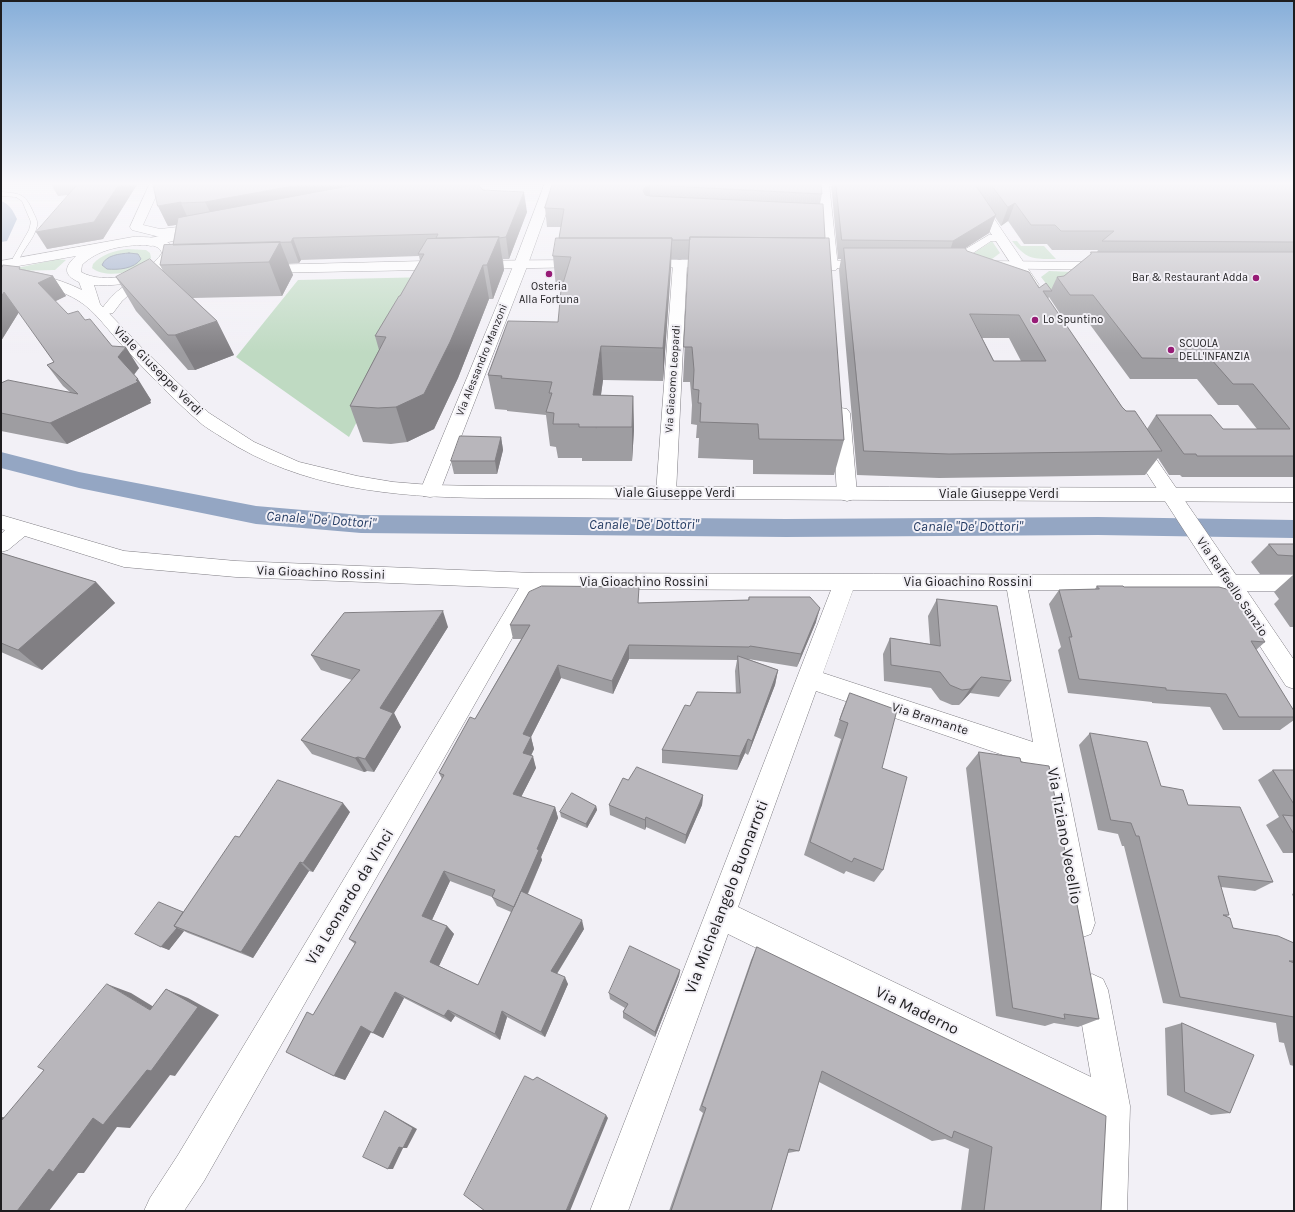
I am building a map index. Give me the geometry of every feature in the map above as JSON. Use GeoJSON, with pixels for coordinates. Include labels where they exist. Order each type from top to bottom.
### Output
{"type":"FeatureCollection","features":[{"type":"Feature","properties":{"kind":"street"},"geometry":{"type":"LineString","coordinates":[[1,265],[114,244],[151,242],[161,240]]}},
{"type":"Feature","properties":{"kind":"street","name":"Via Alessandro Manzoni"},"geometry":{"type":"LineString","coordinates":[[430,491],[530,240]]}},
{"type":"Feature","properties":{"kind":"street"},"geometry":{"type":"LineString","coordinates":[[828,240],[832,280]]}},
{"type":"Feature","properties":{"kind":"street"},"geometry":{"type":"LineString","coordinates":[[967,269],[958,258],[987,240]]}},
{"type":"Feature","properties":{"kind":"street"},"geometry":{"type":"LineString","coordinates":[[1002,240],[1036,293]]}},
{"type":"Feature","properties":{"kind":"street"},"geometry":{"type":"LineString","coordinates":[[94,305],[77,293],[64,287],[19,277],[82,279],[108,282],[130,278],[144,274],[160,265],[169,255],[169,250],[165,246],[151,242]]}},
{"type":"Feature","properties":{"kind":"street"},"geometry":{"type":"LineString","coordinates":[[94,305],[82,279],[74,274],[73,270],[78,261],[93,252],[114,244]]}},
{"type":"Feature","properties":{"kind":"street"},"geometry":{"type":"LineString","coordinates":[[1,269],[42,261],[61,255]]}},
{"type":"Feature","properties":{"kind":"street"},"geometry":{"type":"LineString","coordinates":[[251,270],[521,264],[593,264]]}},
{"type":"Feature","properties":{"kind":"street"},"geometry":{"type":"LineString","coordinates":[[625,264],[736,264]]}},
{"type":"Feature","properties":{"kind":"street","name":"Via Giacomo Leopardi"},"geometry":{"type":"LineString","coordinates":[[666,493],[680,264]]}},
{"type":"Feature","properties":{"kind":"street"},"geometry":{"type":"LineString","coordinates":[[791,264],[884,265]]}},
{"type":"Feature","properties":{"kind":"street"},"geometry":{"type":"LineString","coordinates":[[946,265],[967,269],[1019,266],[1071,270],[1119,266]]}},
{"type":"Feature","properties":{"kind":"street"},"geometry":{"type":"LineString","coordinates":[[109,316],[115,298],[127,288],[141,281],[170,274],[144,274]]}},
{"type":"Feature","properties":{"kind":"street"},"geometry":{"type":"LineString","coordinates":[[109,316],[106,300],[112,290],[130,278]]}},
{"type":"Feature","properties":{"kind":"street","name":"Viale Giuseppe Verdi"},"geometry":{"type":"LineString","coordinates":[[94,305],[109,316],[148,364],[203,417],[248,446],[294,467],[357,482],[393,488],[430,491],[666,493],[1294,495]]}},
{"type":"Feature","properties":{"kind":"street"},"geometry":{"type":"LineString","coordinates":[[840,399],[847,494]]}},
{"type":"Feature","properties":{"kind":"street","name":"Via Raffaello Sanzio"},"geometry":{"type":"LineString","coordinates":[[1127,429],[1294,680]]}},
{"type":"Feature","properties":{"kind":"street","name":"Via Gioachino Rossini"},"geometry":{"type":"LineString","coordinates":[[1,522],[124,559],[236,569],[534,582],[1294,583]]}},
{"type":"Feature","properties":{"kind":"street"},"geometry":{"type":"LineString","coordinates":[[1,545],[22,528]]}},
{"type":"Feature","properties":{"kind":"street","name":"Via Leonardo da Vinci"},"geometry":{"type":"LineString","coordinates":[[163,1211],[191,1168],[534,582]]}},
{"type":"Feature","properties":{"kind":"street","name":"Via Michelangelo Buonarroti"},"geometry":{"type":"LineString","coordinates":[[609,1211],[721,915],[844,582]]}},
{"type":"Feature","properties":{"kind":"street","name":"Via Tiziano Vecellio"},"geometry":{"type":"LineString","coordinates":[[1016,582],[1050,759],[1113,1106],[1108,1211]]}},
{"type":"Feature","properties":{"kind":"street","name":"Via Bramante"},"geometry":{"type":"LineString","coordinates":[[809,679],[1050,759]]}},
{"type":"Feature","properties":{"kind":"street","name":"Via Maderno"},"geometry":{"type":"LineString","coordinates":[[721,915],[1113,1106]]}},
{"type":"Feature","properties":{"kind":"lane"},"geometry":{"type":"LineString","coordinates":[[15,262],[16,256],[26,240]]}},
{"type":"Feature","properties":{"kind":"green space"},"geometry":{"type":"Polygon","coordinates":[[[992,241],[1000,253],[992,259],[965,259],[992,241]]]}},
{"type":"Feature","properties":{"kind":"green space"},"geometry":{"type":"Polygon","coordinates":[[[1012,241],[1017,241],[1021,246],[1044,246],[1056,259],[1042,259],[1026,255],[1012,241]]]}},
{"type":"Feature","properties":{"kind":"green space"},"geometry":{"type":"Polygon","coordinates":[[[127,249],[146,250],[150,253],[151,258],[139,267],[123,273],[115,274],[99,272],[92,268],[93,264],[104,255],[127,249]]]}},
{"type":"Feature","properties":{"kind":"green space"},"geometry":{"type":"Polygon","coordinates":[[[58,259],[66,260],[55,270],[13,271],[17,268],[58,259]]]}},
{"type":"Feature","properties":{"kind":"green space"},"geometry":{"type":"Polygon","coordinates":[[[1049,271],[1073,272],[1051,290],[1041,277],[1049,271]]]}},
{"type":"Feature","properties":{"kind":"green space"},"geometry":{"type":"Polygon","coordinates":[[[431,277],[349,437],[236,357],[298,280],[431,277]]]}},
{"type":"Feature","properties":{"kind":"water"},"geometry":{"type":"Polygon","coordinates":[[[129,253],[138,254],[141,259],[130,267],[121,269],[107,269],[102,265],[106,259],[110,257],[129,253]]]}},
{"type":"Feature","properties":{"kind":"building"},"geometry":{"type":"Polygon","coordinates":[[[174,240],[292,240],[291,242],[173,245],[174,240]]]}},
{"type":"Feature","properties":{"kind":"building"},"geometry":{"type":"Polygon","coordinates":[[[427,240],[498,240],[487,265],[483,265],[450,342],[424,394],[396,407],[378,408],[350,406],[386,337],[375,336],[424,254],[418,254],[427,240]]]}},
{"type":"Feature","properties":{"kind":"building"},"geometry":{"type":"Polygon","coordinates":[[[556,240],[672,240],[663,348],[601,346],[593,395],[633,396],[632,427],[579,427],[579,424],[553,424],[554,413],[546,412],[552,393],[549,393],[552,382],[501,378],[502,376],[488,375],[508,321],[558,322],[561,290],[571,257],[553,256],[556,240]]]}},
{"type":"Feature","properties":{"kind":"building"},"geometry":{"type":"Polygon","coordinates":[[[690,240],[829,240],[844,440],[759,439],[758,424],[700,422],[701,403],[698,403],[699,390],[693,389],[694,370],[692,347],[684,347],[690,240]]]}},
{"type":"Feature","properties":{"kind":"building"},"geometry":{"type":"Polygon","coordinates":[[[842,240],[955,240],[953,241],[842,240]]]}},
{"type":"Feature","properties":{"kind":"building"},"geometry":{"type":"Polygon","coordinates":[[[1104,240],[1294,240],[1294,242],[1102,241],[1104,240]]]}},
{"type":"Feature","properties":{"kind":"building"},"geometry":{"type":"Polygon","coordinates":[[[280,242],[269,262],[160,265],[164,245],[280,242]]]}},
{"type":"Feature","properties":{"kind":"building"},"geometry":{"type":"Polygon","coordinates":[[[844,248],[965,248],[967,251],[1029,272],[1039,288],[1046,283],[1052,291],[1043,291],[1122,407],[1126,411],[1135,411],[1162,451],[949,454],[864,451],[844,248]],[[970,314],[994,361],[1046,361],[1019,315],[970,314]]]}},
{"type":"Feature","properties":{"kind":"building"},"geometry":{"type":"Polygon","coordinates":[[[1091,252],[1294,252],[1294,456],[1197,456],[1196,454],[1184,454],[1156,415],[1211,415],[1223,429],[1290,429],[1253,384],[1233,384],[1211,359],[1142,358],[1093,295],[1070,295],[1057,277],[1064,276],[1091,254],[1091,252]]]}},
{"type":"Feature","properties":{"kind":"building"},"geometry":{"type":"Polygon","coordinates":[[[150,259],[217,321],[175,335],[168,335],[116,277],[150,259]]]}},
{"type":"Feature","properties":{"kind":"building"},"geometry":{"type":"Polygon","coordinates":[[[3,265],[20,267],[19,269],[53,276],[38,283],[68,314],[78,311],[85,320],[90,319],[112,346],[126,347],[118,357],[138,379],[136,380],[138,382],[50,423],[1,413],[1,383],[8,380],[78,394],[47,365],[54,362],[4,292],[1,297],[1,267],[3,265]]]}},
{"type":"Feature","properties":{"kind":"building"},"geometry":{"type":"Polygon","coordinates":[[[460,436],[501,437],[495,461],[451,461],[460,436]]]}},
{"type":"Feature","properties":{"kind":"building"},"geometry":{"type":"Polygon","coordinates":[[[1269,544],[1294,544],[1294,556],[1278,555],[1269,544]]]}},
{"type":"Feature","properties":{"kind":"building"},"geometry":{"type":"Polygon","coordinates":[[[1,553],[96,582],[18,650],[1,643],[1,553]]]}},
{"type":"Feature","properties":{"kind":"building"},"geometry":{"type":"Polygon","coordinates":[[[542,586],[639,587],[638,603],[749,600],[749,597],[810,597],[820,608],[801,654],[750,646],[629,645],[612,681],[558,665],[523,734],[531,737],[523,753],[533,756],[513,794],[555,807],[537,849],[539,850],[521,891],[582,920],[551,971],[565,977],[541,1032],[502,1011],[495,1034],[448,1010],[444,1016],[395,992],[373,1033],[361,1026],[334,1076],[286,1052],[307,1012],[313,1015],[356,942],[349,939],[444,775],[439,773],[470,717],[475,719],[530,625],[510,625],[529,592],[542,586]],[[444,871],[422,916],[447,926],[430,962],[478,985],[514,907],[492,897],[495,890],[444,871]]]}},
{"type":"Feature","properties":{"kind":"building"},"geometry":{"type":"Polygon","coordinates":[[[1097,586],[1219,587],[1230,590],[1265,642],[1251,641],[1294,711],[1294,717],[1239,717],[1226,694],[1166,690],[1166,688],[1079,679],[1069,637],[1072,637],[1059,590],[1099,589],[1097,586]]]}},
{"type":"Feature","properties":{"kind":"building"},"geometry":{"type":"Polygon","coordinates":[[[937,599],[997,606],[1011,681],[981,677],[970,689],[962,690],[950,685],[940,672],[891,665],[890,638],[940,646],[937,599]]]}},
{"type":"Feature","properties":{"kind":"building"},"geometry":{"type":"Polygon","coordinates":[[[443,611],[380,708],[393,713],[365,759],[358,757],[355,758],[301,740],[360,670],[311,655],[344,613],[443,611]]]}},
{"type":"Feature","properties":{"kind":"building"},"geometry":{"type":"Polygon","coordinates":[[[738,656],[778,670],[752,741],[748,739],[740,756],[662,750],[685,705],[690,706],[697,692],[740,693],[738,656]]]}},
{"type":"Feature","properties":{"kind":"building"},"geometry":{"type":"Polygon","coordinates":[[[850,693],[897,710],[882,768],[907,777],[883,870],[854,858],[852,862],[810,842],[848,723],[840,720],[850,693]]]}},
{"type":"Feature","properties":{"kind":"building"},"geometry":{"type":"Polygon","coordinates":[[[1090,733],[1147,742],[1161,786],[1183,790],[1188,805],[1240,807],[1273,882],[1218,876],[1229,915],[1223,915],[1230,918],[1233,928],[1278,936],[1294,943],[1294,961],[1289,961],[1294,963],[1294,1017],[1180,997],[1139,836],[1136,836],[1131,823],[1111,820],[1090,733]]]}},
{"type":"Feature","properties":{"kind":"building"},"geometry":{"type":"Polygon","coordinates":[[[979,752],[1020,758],[1021,762],[1049,766],[1073,894],[1075,894],[1099,1019],[1064,1014],[1065,1019],[1013,1008],[979,752]]]}},
{"type":"Feature","properties":{"kind":"building"},"geometry":{"type":"Polygon","coordinates":[[[637,767],[703,795],[686,835],[646,817],[645,820],[609,805],[623,778],[628,780],[637,767]]]}},
{"type":"Feature","properties":{"kind":"building"},"geometry":{"type":"Polygon","coordinates":[[[1273,770],[1294,770],[1294,804],[1273,770]]]}},
{"type":"Feature","properties":{"kind":"building"},"geometry":{"type":"Polygon","coordinates":[[[278,780],[343,803],[303,863],[300,862],[241,952],[174,926],[235,836],[239,837],[278,780]]]}},
{"type":"Feature","properties":{"kind":"building"},"geometry":{"type":"Polygon","coordinates":[[[572,793],[596,806],[586,824],[560,812],[572,793]]]}},
{"type":"Feature","properties":{"kind":"building"},"geometry":{"type":"Polygon","coordinates":[[[1283,815],[1294,816],[1294,834],[1283,815]]]}},
{"type":"Feature","properties":{"kind":"building"},"geometry":{"type":"Polygon","coordinates":[[[159,902],[183,912],[174,926],[177,928],[161,947],[135,934],[159,902]]]}},
{"type":"Feature","properties":{"kind":"building"},"geometry":{"type":"Polygon","coordinates":[[[630,946],[680,970],[655,1032],[623,1012],[628,1004],[609,993],[630,946]]]}},
{"type":"Feature","properties":{"kind":"building"},"geometry":{"type":"Polygon","coordinates":[[[757,947],[1106,1116],[1101,1211],[984,1211],[992,1147],[954,1131],[952,1138],[822,1071],[799,1151],[789,1149],[771,1211],[671,1211],[706,1108],[702,1106],[757,947]]]}},
{"type":"Feature","properties":{"kind":"building"},"geometry":{"type":"Polygon","coordinates":[[[107,984],[150,1010],[166,989],[198,1007],[151,1071],[147,1070],[103,1125],[93,1118],[53,1172],[49,1169],[17,1211],[1,1211],[1,1119],[2,1120],[44,1070],[38,1067],[107,984]]]}},
{"type":"Feature","properties":{"kind":"building"},"geometry":{"type":"Polygon","coordinates":[[[1182,1023],[1254,1055],[1230,1113],[1185,1092],[1182,1023]]]}},
{"type":"Feature","properties":{"kind":"building"},"geometry":{"type":"Polygon","coordinates":[[[525,1076],[533,1080],[537,1077],[606,1115],[566,1211],[485,1211],[464,1195],[525,1076]]]}},
{"type":"Feature","properties":{"kind":"building"},"geometry":{"type":"Polygon","coordinates":[[[385,1111],[413,1128],[403,1148],[399,1147],[388,1169],[363,1157],[385,1111]]]}},
{"type":"Feature","properties":{"kind":"waterway","name":"Canale \"De' Dottori\""},"geometry":{"type":"LineString","coordinates":[[1,460],[79,480],[256,515],[361,524],[786,528],[1098,526],[1294,529]]}},
{"type":"Feature","properties":{"kind":"place","name":"Osteria Alla Fortuna"},"geometry":{"type":"Point","coordinates":[549,274]}},
{"type":"Feature","properties":{"kind":"place","name":"Bar & Restaurant Adda"},"geometry":{"type":"Point","coordinates":[1256,278]}},
{"type":"Feature","properties":{"kind":"place","name":"Lo Spuntino"},"geometry":{"type":"Point","coordinates":[1035,320]}},
{"type":"Feature","properties":{"kind":"place","name":"SCUOLA DELL'INFANZIA"},"geometry":{"type":"Point","coordinates":[1171,350]}}]}
